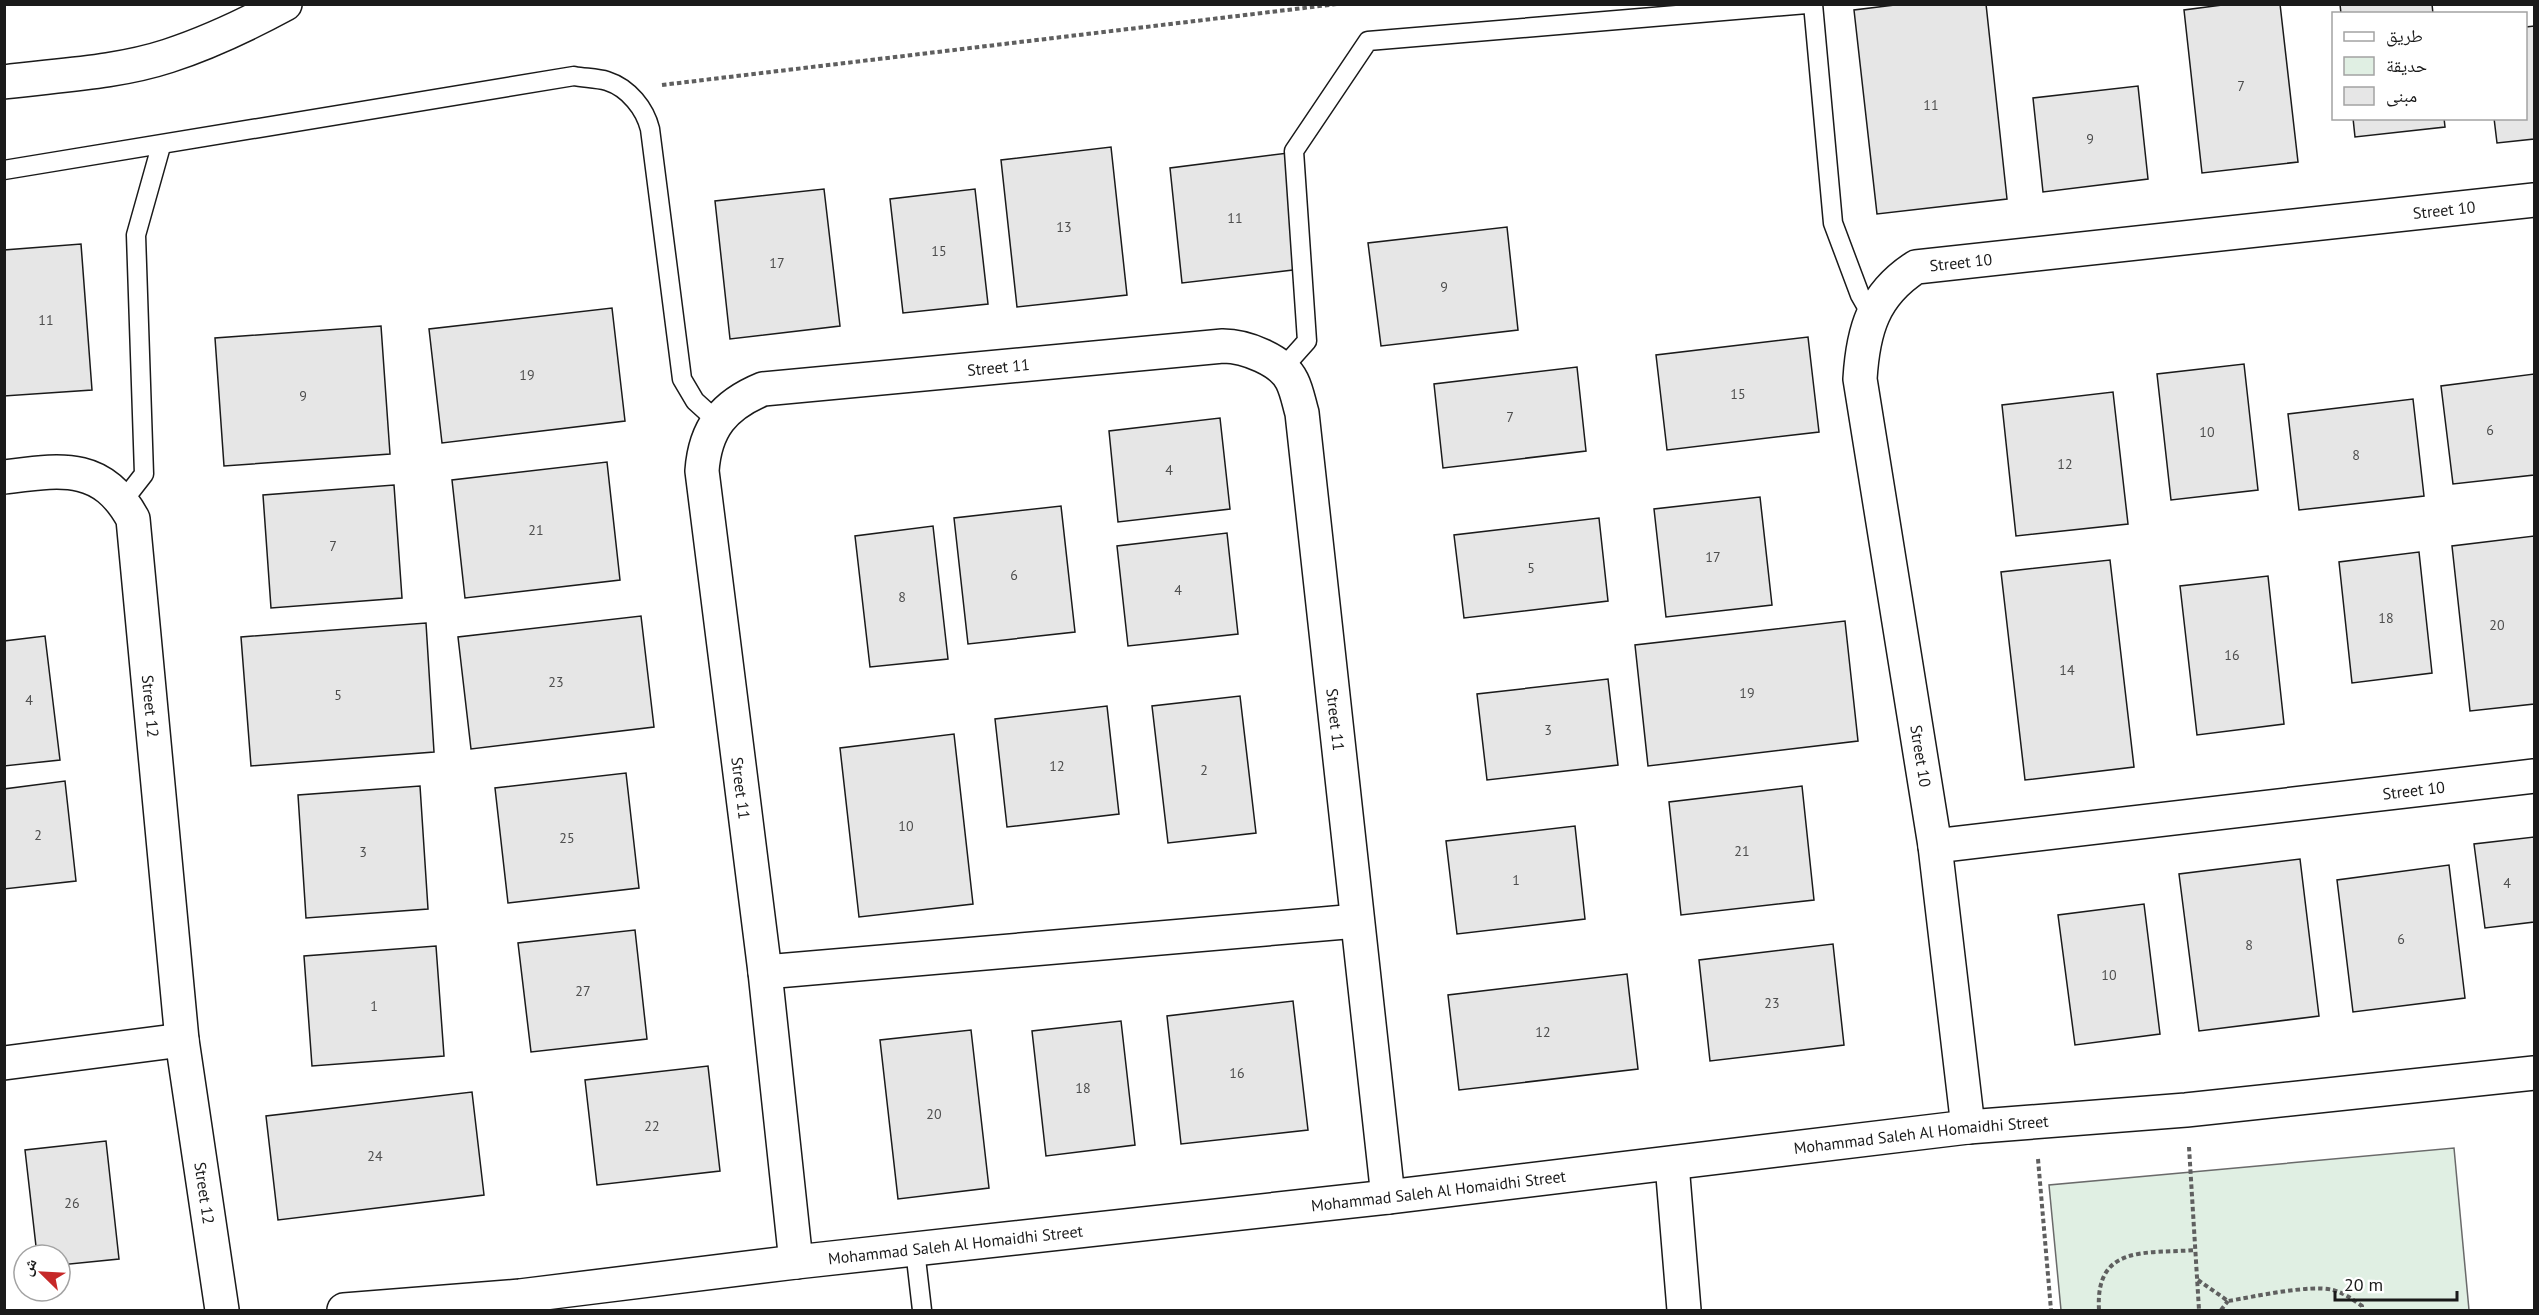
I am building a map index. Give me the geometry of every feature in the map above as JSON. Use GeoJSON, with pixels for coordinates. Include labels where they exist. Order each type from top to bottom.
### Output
{"type":"FeatureCollection","features":[{"type":"Feature","properties":{"kind":"main road"},"geometry":{"type":"LineString","coordinates":[[4,82],[110,69],[166,57],[227,32],[285,4]]}},
{"type":"Feature","properties":{"kind":"main road","name":"Street 10"},"geometry":{"type":"LineString","coordinates":[[1968,1127],[1935,846],[1860,380],[1861,356],[1872,316],[1879,301],[1901,277],[1916,267],[2535,200]]}},
{"type":"Feature","properties":{"kind":"main road","name":"Street 11"},"geometry":{"type":"LineString","coordinates":[[796,1262],[765,972],[702,471],[709,436],[717,421],[730,406],[743,397],[763,389],[1237,346],[1282,369],[1292,380],[1302,413],[1388,1197]]}},
{"type":"Feature","properties":{"kind":"main road","name":"Street 12"},"geometry":{"type":"LineString","coordinates":[[4,477],[69,471],[98,480],[123,501],[133,519],[182,1040],[222,1311]]}},
{"type":"Feature","properties":{"kind":"main road","name":"Street 10"},"geometry":{"type":"LineString","coordinates":[[1935,846],[2535,776]]}},
{"type":"Feature","properties":{"kind":"main road"},"geometry":{"type":"LineString","coordinates":[[765,972],[1357,921]]}},
{"type":"Feature","properties":{"kind":"main road"},"geometry":{"type":"LineString","coordinates":[[4,1063],[182,1040]]}},
{"type":"Feature","properties":{"kind":"main road","name":"Mohammad Saleh Al Homaidhi Street"},"geometry":{"type":"LineString","coordinates":[[344,1311],[520,1303],[796,1262],[1388,1197],[1968,1127],[2186,1110],[2535,1073]]}},
{"type":"Feature","properties":{"kind":"main road"},"geometry":{"type":"LineString","coordinates":[[1672,1164],[1684,1311]]}},
{"type":"Feature","properties":{"kind":"lane"},"geometry":{"type":"LineString","coordinates":[[1282,369],[1307,342],[1294,151],[1368,41],[1807,4]]}},
{"type":"Feature","properties":{"kind":"lane"},"geometry":{"type":"LineString","coordinates":[[1813,4],[1833,223],[1860,294],[1872,316]]}},
{"type":"Feature","properties":{"kind":"lane"},"geometry":{"type":"LineString","coordinates":[[4,170],[161,146],[574,76],[608,81],[636,101],[646,115],[650,129],[682,379],[695,401],[717,421]]}},
{"type":"Feature","properties":{"kind":"lane"},"geometry":{"type":"LineString","coordinates":[[123,501],[144,474],[136,235],[161,146]]}},
{"type":"Feature","properties":{"kind":"lane"},"geometry":{"type":"LineString","coordinates":[[915,1250],[922,1311]]}},
{"type":"Feature","properties":{"kind":"path"},"geometry":{"type":"LineString","coordinates":[[622,90],[1337,4]]}},
{"type":"Feature","properties":{"kind":"path"},"geometry":{"type":"LineString","coordinates":[[2186,1110],[2199,1311]]}},
{"type":"Feature","properties":{"kind":"path"},"geometry":{"type":"LineString","coordinates":[[2036,1121],[2051,1311]]}},
{"type":"Feature","properties":{"kind":"path"},"geometry":{"type":"LineString","coordinates":[[2099,1311],[2098,1292],[2102,1277],[2113,1263],[2125,1256],[2195,1250]]}},
{"type":"Feature","properties":{"kind":"path"},"geometry":{"type":"LineString","coordinates":[[2198,1280],[2228,1301],[2300,1290],[2330,1289],[2362,1306],[2362,1311]]}},
{"type":"Feature","properties":{"kind":"path"},"geometry":{"type":"LineString","coordinates":[[2221,1311],[2228,1301]]}},
{"type":"Feature","properties":{"kind":"green space"},"geometry":{"type":"Polygon","coordinates":[[[2454,1148],[2469,1310],[2061,1310],[2049,1185],[2454,1148]]]}},
{"type":"Feature","properties":{"kind":"building"},"geometry":{"type":"Polygon","coordinates":[[[1903,4],[1986,4],[2007,199],[1877,214],[1854,10],[1903,4]]]}},
{"type":"Feature","properties":{"kind":"building"},"geometry":{"type":"Polygon","coordinates":[[[2230,4],[2280,4],[2298,162],[2202,173],[2184,10],[2230,4]]]}},
{"type":"Feature","properties":{"kind":"building"},"geometry":{"type":"Polygon","coordinates":[[[2340,4],[2432,4],[2433,12],[2341,12],[2340,4]]]}},
{"type":"Feature","properties":{"kind":"building"},"geometry":{"type":"Polygon","coordinates":[[[2534,26],[2534,139],[2497,143],[2494,120],[2527,120],[2527,27],[2534,26]]]}},
{"type":"Feature","properties":{"kind":"building"},"geometry":{"type":"Polygon","coordinates":[[[2138,86],[2148,179],[2043,192],[2033,98],[2138,86]]]}},
{"type":"Feature","properties":{"kind":"building"},"geometry":{"type":"Polygon","coordinates":[[[2353,120],[2444,120],[2445,127],[2355,137],[2353,120]]]}},
{"type":"Feature","properties":{"kind":"building"},"geometry":{"type":"Polygon","coordinates":[[[1111,147],[1127,295],[1017,307],[1001,160],[1111,147]]]}},
{"type":"Feature","properties":{"kind":"building"},"geometry":{"type":"Polygon","coordinates":[[[1288,153],[1301,269],[1182,283],[1170,168],[1288,153]]]}},
{"type":"Feature","properties":{"kind":"building"},"geometry":{"type":"Polygon","coordinates":[[[824,189],[840,326],[730,339],[715,201],[824,189]]]}},
{"type":"Feature","properties":{"kind":"building"},"geometry":{"type":"Polygon","coordinates":[[[975,189],[988,304],[903,313],[890,199],[975,189]]]}},
{"type":"Feature","properties":{"kind":"building"},"geometry":{"type":"Polygon","coordinates":[[[1507,227],[1518,330],[1381,346],[1368,243],[1507,227]]]}},
{"type":"Feature","properties":{"kind":"building"},"geometry":{"type":"Polygon","coordinates":[[[81,244],[92,390],[4,396],[4,250],[81,244]]]}},
{"type":"Feature","properties":{"kind":"building"},"geometry":{"type":"Polygon","coordinates":[[[612,308],[625,421],[442,443],[429,329],[612,308]]]}},
{"type":"Feature","properties":{"kind":"building"},"geometry":{"type":"Polygon","coordinates":[[[381,326],[390,454],[224,466],[215,338],[381,326]]]}},
{"type":"Feature","properties":{"kind":"building"},"geometry":{"type":"Polygon","coordinates":[[[1808,337],[1819,432],[1667,450],[1656,355],[1808,337]]]}},
{"type":"Feature","properties":{"kind":"building"},"geometry":{"type":"Polygon","coordinates":[[[2244,364],[2258,490],[2171,500],[2157,374],[2244,364]]]}},
{"type":"Feature","properties":{"kind":"building"},"geometry":{"type":"Polygon","coordinates":[[[1577,367],[1586,451],[1443,468],[1434,384],[1577,367]]]}},
{"type":"Feature","properties":{"kind":"building"},"geometry":{"type":"Polygon","coordinates":[[[2534,374],[2534,475],[2453,484],[2441,386],[2534,374]]]}},
{"type":"Feature","properties":{"kind":"building"},"geometry":{"type":"Polygon","coordinates":[[[2113,392],[2128,524],[2016,536],[2002,405],[2113,392]]]}},
{"type":"Feature","properties":{"kind":"building"},"geometry":{"type":"Polygon","coordinates":[[[2413,399],[2424,496],[2299,510],[2288,414],[2413,399]]]}},
{"type":"Feature","properties":{"kind":"building"},"geometry":{"type":"Polygon","coordinates":[[[1220,418],[1230,509],[1118,522],[1109,431],[1220,418]]]}},
{"type":"Feature","properties":{"kind":"building"},"geometry":{"type":"Polygon","coordinates":[[[607,462],[620,580],[465,598],[452,480],[607,462]]]}},
{"type":"Feature","properties":{"kind":"building"},"geometry":{"type":"Polygon","coordinates":[[[394,485],[402,598],[271,608],[263,495],[394,485]]]}},
{"type":"Feature","properties":{"kind":"building"},"geometry":{"type":"Polygon","coordinates":[[[1760,497],[1772,605],[1666,617],[1654,509],[1760,497]]]}},
{"type":"Feature","properties":{"kind":"building"},"geometry":{"type":"Polygon","coordinates":[[[1061,506],[1075,632],[968,644],[954,518],[1061,506]]]}},
{"type":"Feature","properties":{"kind":"building"},"geometry":{"type":"Polygon","coordinates":[[[1599,518],[1608,601],[1464,618],[1454,535],[1599,518]]]}},
{"type":"Feature","properties":{"kind":"building"},"geometry":{"type":"Polygon","coordinates":[[[933,526],[948,659],[870,667],[855,536],[933,526]]]}},
{"type":"Feature","properties":{"kind":"building"},"geometry":{"type":"Polygon","coordinates":[[[1227,533],[1238,634],[1128,646],[1117,546],[1227,533]]]}},
{"type":"Feature","properties":{"kind":"building"},"geometry":{"type":"Polygon","coordinates":[[[2534,536],[2534,704],[2470,711],[2452,546],[2534,536]]]}},
{"type":"Feature","properties":{"kind":"building"},"geometry":{"type":"Polygon","coordinates":[[[2419,552],[2432,673],[2352,683],[2339,562],[2419,552]]]}},
{"type":"Feature","properties":{"kind":"building"},"geometry":{"type":"Polygon","coordinates":[[[2110,560],[2134,767],[2025,780],[2001,572],[2110,560]]]}},
{"type":"Feature","properties":{"kind":"building"},"geometry":{"type":"Polygon","coordinates":[[[2268,576],[2284,724],[2197,735],[2180,586],[2268,576]]]}},
{"type":"Feature","properties":{"kind":"building"},"geometry":{"type":"Polygon","coordinates":[[[641,616],[654,727],[471,749],[458,637],[641,616]]]}},
{"type":"Feature","properties":{"kind":"building"},"geometry":{"type":"Polygon","coordinates":[[[1845,621],[1858,741],[1648,766],[1635,645],[1845,621]]]}},
{"type":"Feature","properties":{"kind":"building"},"geometry":{"type":"Polygon","coordinates":[[[426,623],[434,752],[251,766],[241,637],[426,623]]]}},
{"type":"Feature","properties":{"kind":"building"},"geometry":{"type":"Polygon","coordinates":[[[45,636],[60,760],[4,766],[4,641],[45,636]]]}},
{"type":"Feature","properties":{"kind":"building"},"geometry":{"type":"Polygon","coordinates":[[[1608,679],[1618,765],[1487,780],[1477,694],[1608,679]]]}},
{"type":"Feature","properties":{"kind":"building"},"geometry":{"type":"Polygon","coordinates":[[[1240,696],[1256,833],[1168,843],[1152,706],[1240,696]]]}},
{"type":"Feature","properties":{"kind":"building"},"geometry":{"type":"Polygon","coordinates":[[[1107,706],[1119,814],[1007,827],[995,719],[1107,706]]]}},
{"type":"Feature","properties":{"kind":"building"},"geometry":{"type":"Polygon","coordinates":[[[954,734],[973,904],[859,917],[840,748],[954,734]]]}},
{"type":"Feature","properties":{"kind":"building"},"geometry":{"type":"Polygon","coordinates":[[[626,773],[639,888],[508,903],[495,788],[626,773]]]}},
{"type":"Feature","properties":{"kind":"building"},"geometry":{"type":"Polygon","coordinates":[[[65,781],[76,881],[4,889],[4,789],[65,781]]]}},
{"type":"Feature","properties":{"kind":"building"},"geometry":{"type":"Polygon","coordinates":[[[420,786],[428,909],[306,918],[298,795],[420,786]]]}},
{"type":"Feature","properties":{"kind":"building"},"geometry":{"type":"Polygon","coordinates":[[[1802,786],[1814,900],[1681,915],[1669,802],[1802,786]]]}},
{"type":"Feature","properties":{"kind":"building"},"geometry":{"type":"Polygon","coordinates":[[[1575,826],[1585,919],[1457,934],[1446,841],[1575,826]]]}},
{"type":"Feature","properties":{"kind":"building"},"geometry":{"type":"Polygon","coordinates":[[[2534,837],[2534,922],[2485,928],[2474,844],[2534,837]]]}},
{"type":"Feature","properties":{"kind":"building"},"geometry":{"type":"Polygon","coordinates":[[[2300,859],[2319,1016],[2199,1031],[2179,874],[2300,859]]]}},
{"type":"Feature","properties":{"kind":"building"},"geometry":{"type":"Polygon","coordinates":[[[2449,865],[2465,998],[2353,1012],[2337,880],[2449,865]]]}},
{"type":"Feature","properties":{"kind":"building"},"geometry":{"type":"Polygon","coordinates":[[[2144,904],[2160,1034],[2075,1045],[2058,915],[2144,904]]]}},
{"type":"Feature","properties":{"kind":"building"},"geometry":{"type":"Polygon","coordinates":[[[635,930],[647,1039],[531,1052],[518,943],[635,930]]]}},
{"type":"Feature","properties":{"kind":"building"},"geometry":{"type":"Polygon","coordinates":[[[1833,944],[1844,1045],[1710,1061],[1699,960],[1833,944]]]}},
{"type":"Feature","properties":{"kind":"building"},"geometry":{"type":"Polygon","coordinates":[[[436,946],[444,1056],[312,1066],[304,956],[436,946]]]}},
{"type":"Feature","properties":{"kind":"building"},"geometry":{"type":"Polygon","coordinates":[[[1627,974],[1638,1069],[1459,1090],[1448,995],[1627,974]]]}},
{"type":"Feature","properties":{"kind":"building"},"geometry":{"type":"Polygon","coordinates":[[[1293,1001],[1308,1130],[1181,1144],[1167,1016],[1293,1001]]]}},
{"type":"Feature","properties":{"kind":"building"},"geometry":{"type":"Polygon","coordinates":[[[1121,1021],[1135,1145],[1046,1156],[1032,1031],[1121,1021]]]}},
{"type":"Feature","properties":{"kind":"building"},"geometry":{"type":"Polygon","coordinates":[[[971,1030],[989,1188],[898,1199],[880,1040],[971,1030]]]}},
{"type":"Feature","properties":{"kind":"building"},"geometry":{"type":"Polygon","coordinates":[[[708,1066],[720,1171],[597,1185],[585,1080],[708,1066]]]}},
{"type":"Feature","properties":{"kind":"building"},"geometry":{"type":"Polygon","coordinates":[[[472,1092],[484,1195],[278,1220],[266,1116],[472,1092]]]}},
{"type":"Feature","properties":{"kind":"building"},"geometry":{"type":"Polygon","coordinates":[[[106,1141],[119,1259],[72,1264],[72,1243],[36,1243],[25,1150],[106,1141]]]}}]}
